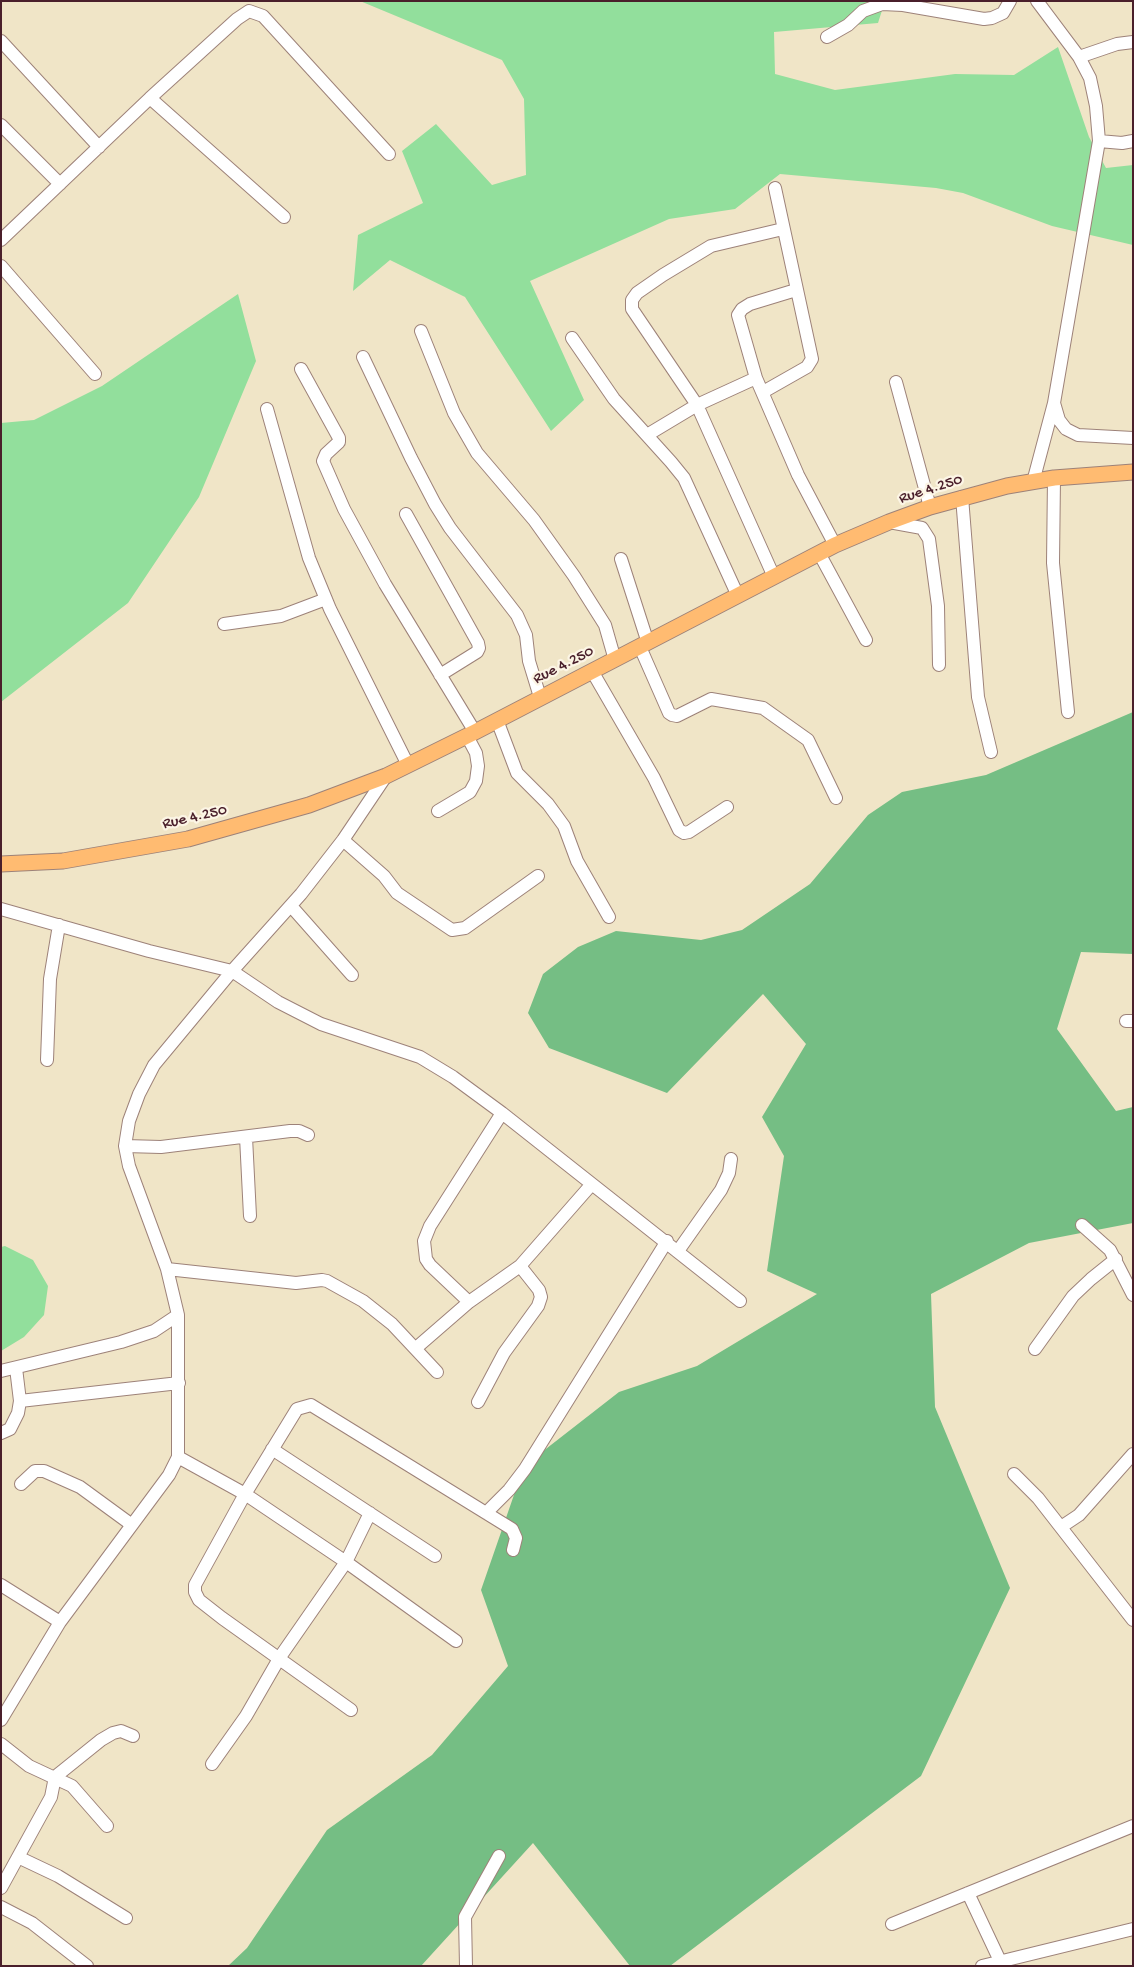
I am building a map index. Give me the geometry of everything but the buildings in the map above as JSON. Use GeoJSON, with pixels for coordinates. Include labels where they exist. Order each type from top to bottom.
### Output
{"type":"FeatureCollection","features":[{"type":"Feature","properties":{"kind":"main road","name":"Rue 4.250"},"geometry":{"type":"LineString","coordinates":[[1,864],[63,860],[188,839],[310,805],[386,776],[615,660],[819,553],[889,522],[930,506],[962,497],[1033,482],[1054,478],[1133,472]]}},
{"type":"Feature","properties":{"kind":"street"},"geometry":{"type":"LineString","coordinates":[[827,37],[848,25],[863,11],[882,4],[903,5],[984,19],[1003,13],[1010,1]]}},
{"type":"Feature","properties":{"kind":"street"},"geometry":{"type":"LineString","coordinates":[[1033,482],[1054,403],[1099,141],[1096,106],[1090,78],[1079,57],[1037,1]]}},
{"type":"Feature","properties":{"kind":"street"},"geometry":{"type":"LineString","coordinates":[[1,240],[150,98],[237,19],[249,11],[262,16],[389,154]]}},
{"type":"Feature","properties":{"kind":"street"},"geometry":{"type":"LineString","coordinates":[[1,41],[99,147]]}},
{"type":"Feature","properties":{"kind":"street"},"geometry":{"type":"LineString","coordinates":[[1079,57],[1117,44],[1133,42]]}},
{"type":"Feature","properties":{"kind":"street"},"geometry":{"type":"LineString","coordinates":[[150,98],[284,218]]}},
{"type":"Feature","properties":{"kind":"street"},"geometry":{"type":"LineString","coordinates":[[1,125],[60,184]]}},
{"type":"Feature","properties":{"kind":"street"},"geometry":{"type":"LineString","coordinates":[[1099,141],[1122,143],[1133,141]]}},
{"type":"Feature","properties":{"kind":"street"},"geometry":{"type":"LineString","coordinates":[[762,392],[810,364],[812,359],[775,188]]}},
{"type":"Feature","properties":{"kind":"street"},"geometry":{"type":"LineString","coordinates":[[774,577],[697,404],[632,309],[632,300],[663,274],[711,246],[783,229]]}},
{"type":"Feature","properties":{"kind":"street"},"geometry":{"type":"LineString","coordinates":[[1,266],[95,374]]}},
{"type":"Feature","properties":{"kind":"street"},"geometry":{"type":"LineString","coordinates":[[796,290],[750,304],[742,309],[738,315],[756,378],[798,475],[835,545]]}},
{"type":"Feature","properties":{"kind":"street"},"geometry":{"type":"LineString","coordinates":[[421,330],[454,413],[477,453],[534,520],[574,576],[605,626],[615,660]]}},
{"type":"Feature","properties":{"kind":"street"},"geometry":{"type":"LineString","coordinates":[[572,338],[614,399],[684,478],[738,596]]}},
{"type":"Feature","properties":{"kind":"street"},"geometry":{"type":"LineString","coordinates":[[363,357],[435,504],[450,528],[517,615],[526,635],[529,661],[540,697]]}},
{"type":"Feature","properties":{"kind":"street"},"geometry":{"type":"LineString","coordinates":[[300,369],[339,438],[339,442],[326,454],[323,461],[336,492],[385,584],[440,675],[471,734],[478,766],[476,781],[470,792],[438,811]]}},
{"type":"Feature","properties":{"kind":"street"},"geometry":{"type":"LineString","coordinates":[[647,435],[697,404],[756,378]]}},
{"type":"Feature","properties":{"kind":"street"},"geometry":{"type":"LineString","coordinates":[[896,382],[930,506]]}},
{"type":"Feature","properties":{"kind":"street"},"geometry":{"type":"LineString","coordinates":[[1054,403],[1059,420],[1066,429],[1078,435],[1133,438]]}},
{"type":"Feature","properties":{"kind":"street"},"geometry":{"type":"LineString","coordinates":[[267,409],[309,558],[326,599],[408,765]]}},
{"type":"Feature","properties":{"kind":"street"},"geometry":{"type":"LineString","coordinates":[[1054,478],[1054,562],[1068,712]]}},
{"type":"Feature","properties":{"kind":"street"},"geometry":{"type":"LineString","coordinates":[[962,497],[978,697],[991,752]]}},
{"type":"Feature","properties":{"kind":"street"},"geometry":{"type":"LineString","coordinates":[[406,514],[478,643],[479,648],[477,652],[440,675]]}},
{"type":"Feature","properties":{"kind":"street"},"geometry":{"type":"LineString","coordinates":[[889,522],[922,528],[929,539],[938,606],[939,666]]}},
{"type":"Feature","properties":{"kind":"street"},"geometry":{"type":"LineString","coordinates":[[819,553],[866,640]]}},
{"type":"Feature","properties":{"kind":"street"},"geometry":{"type":"LineString","coordinates":[[621,559],[644,645],[669,713],[677,716],[712,699],[763,708],[808,740],[836,798]]}},
{"type":"Feature","properties":{"kind":"street"},"geometry":{"type":"LineString","coordinates":[[224,624],[281,616],[326,599]]}},
{"type":"Feature","properties":{"kind":"street"},"geometry":{"type":"LineString","coordinates":[[592,671],[654,778],[679,830],[684,833],[689,832],[727,807]]}},
{"type":"Feature","properties":{"kind":"street"},"geometry":{"type":"LineString","coordinates":[[497,720],[517,773],[548,804],[564,826],[577,861],[609,917]]}},
{"type":"Feature","properties":{"kind":"street"},"geometry":{"type":"LineString","coordinates":[[3,1711],[60,1622],[169,1475],[178,1457],[178,1315],[167,1269],[130,1166],[125,1146],[129,1121],[154,1065],[232,971],[291,906],[343,840],[386,776]]}},
{"type":"Feature","properties":{"kind":"street"},"geometry":{"type":"LineString","coordinates":[[343,840],[384,876],[397,893],[452,930],[465,928],[538,876]]}},
{"type":"Feature","properties":{"kind":"street"},"geometry":{"type":"LineString","coordinates":[[291,906],[352,975]]}},
{"type":"Feature","properties":{"kind":"street"},"geometry":{"type":"LineString","coordinates":[[1,909],[149,951],[232,971],[278,1002],[321,1024],[420,1057],[453,1077],[502,1113],[592,1185],[667,1241],[740,1301]]}},
{"type":"Feature","properties":{"kind":"street"},"geometry":{"type":"LineString","coordinates":[[47,1060],[50,979],[59,925]]}},
{"type":"Feature","properties":{"kind":"street"},"geometry":{"type":"LineString","coordinates":[[469,1302],[430,1265],[426,1259],[424,1241],[430,1226],[502,1113]]}},
{"type":"Feature","properties":{"kind":"street"},"geometry":{"type":"LineString","coordinates":[[125,1146],[161,1146],[290,1131],[299,1131],[308,1135]]}},
{"type":"Feature","properties":{"kind":"street"},"geometry":{"type":"LineString","coordinates":[[246,1137],[250,1216]]}},
{"type":"Feature","properties":{"kind":"street"},"geometry":{"type":"LineString","coordinates":[[678,1251],[722,1190],[729,1173],[731,1159]]}},
{"type":"Feature","properties":{"kind":"street"},"geometry":{"type":"LineString","coordinates":[[416,1348],[469,1302],[520,1266],[592,1185]]}},
{"type":"Feature","properties":{"kind":"street"},"geometry":{"type":"LineString","coordinates":[[1082,1225],[1098,1237],[1116,1259],[1133,1295]]}},
{"type":"Feature","properties":{"kind":"street"},"geometry":{"type":"LineString","coordinates":[[486,1513],[509,1490],[525,1469],[667,1241]]}},
{"type":"Feature","properties":{"kind":"street"},"geometry":{"type":"LineString","coordinates":[[1035,1349],[1073,1296],[1090,1279],[1116,1259]]}},
{"type":"Feature","properties":{"kind":"street"},"geometry":{"type":"LineString","coordinates":[[478,1402],[504,1353],[538,1306],[539,1290],[520,1266]]}},
{"type":"Feature","properties":{"kind":"street"},"geometry":{"type":"LineString","coordinates":[[167,1269],[296,1283],[322,1280],[363,1301],[392,1324],[437,1372]]}},
{"type":"Feature","properties":{"kind":"street"},"geometry":{"type":"LineString","coordinates":[[1,1372],[121,1342],[154,1331],[178,1315]]}},
{"type":"Feature","properties":{"kind":"street"},"geometry":{"type":"LineString","coordinates":[[1,1433],[10,1429],[15,1422],[20,1401],[16,1368]]}},
{"type":"Feature","properties":{"kind":"street"},"geometry":{"type":"LineString","coordinates":[[20,1401],[179,1383]]}},
{"type":"Feature","properties":{"kind":"street"},"geometry":{"type":"LineString","coordinates":[[351,1710],[280,1657],[222,1618],[199,1600],[195,1592],[195,1585],[245,1494],[297,1408],[311,1405],[486,1513],[516,1533],[513,1550]]}},
{"type":"Feature","properties":{"kind":"street"},"geometry":{"type":"LineString","coordinates":[[272,1449],[435,1556]]}},
{"type":"Feature","properties":{"kind":"street"},"geometry":{"type":"LineString","coordinates":[[1061,1527],[1080,1514],[1133,1454]]}},
{"type":"Feature","properties":{"kind":"street"},"geometry":{"type":"LineString","coordinates":[[178,1457],[245,1494],[346,1562],[456,1641]]}},
{"type":"Feature","properties":{"kind":"street"},"geometry":{"type":"LineString","coordinates":[[21,1484],[35,1470],[44,1471],[80,1487],[132,1525]]}},
{"type":"Feature","properties":{"kind":"street"},"geometry":{"type":"LineString","coordinates":[[1014,1474],[1038,1498],[1133,1620]]}},
{"type":"Feature","properties":{"kind":"street"},"geometry":{"type":"LineString","coordinates":[[212,1764],[246,1716],[280,1657],[346,1562],[370,1513]]}},
{"type":"Feature","properties":{"kind":"street"},"geometry":{"type":"LineString","coordinates":[[1,1584],[60,1622]]}},
{"type":"Feature","properties":{"kind":"street"},"geometry":{"type":"LineString","coordinates":[[1,1888],[20,1858],[51,1798],[55,1777],[112,1733],[121,1731],[133,1736]]}},
{"type":"Feature","properties":{"kind":"street"},"geometry":{"type":"LineString","coordinates":[[1,1744],[29,1766],[72,1786],[107,1826]]}},
{"type":"Feature","properties":{"kind":"street"},"geometry":{"type":"LineString","coordinates":[[892,1924],[1133,1826]]}},
{"type":"Feature","properties":{"kind":"street"},"geometry":{"type":"LineString","coordinates":[[466,1966],[465,1917],[499,1856]]}},
{"type":"Feature","properties":{"kind":"street"},"geometry":{"type":"LineString","coordinates":[[20,1858],[66,1880],[126,1918]]}},
{"type":"Feature","properties":{"kind":"street"},"geometry":{"type":"LineString","coordinates":[[968,1894],[1000,1961]]}},
{"type":"Feature","properties":{"kind":"street"},"geometry":{"type":"LineString","coordinates":[[1,1907],[32,1923],[87,1966]]}},
{"type":"Feature","properties":{"kind":"street"},"geometry":{"type":"LineString","coordinates":[[982,1966],[1133,1929]]}},
{"type":"Feature","properties":{"kind":"green space"},"geometry":{"type":"Polygon","coordinates":[[[360,1],[885,1],[878,23],[774,32],[775,74],[835,90],[955,74],[1014,75],[1058,47],[1089,137],[1106,168],[1133,165],[1133,245],[1052,226],[963,193],[936,188],[780,174],[735,209],[669,219],[530,281],[584,400],[551,431],[465,297],[390,260],[353,291],[358,235],[423,203],[402,151],[436,124],[492,185],[526,175],[524,99],[502,60],[360,1]]]}},
{"type":"Feature","properties":{"kind":"green space"},"geometry":{"type":"Polygon","coordinates":[[[238,294],[256,361],[199,497],[128,603],[1,702],[1,423],[34,420],[102,386],[238,294]]]}},
{"type":"Feature","properties":{"kind":"green space"},"geometry":{"type":"Polygon","coordinates":[[[1133,712],[1133,954],[1081,952],[1057,1029],[1116,1111],[1133,1107],[1133,1223],[1029,1243],[931,1294],[935,1407],[1010,1588],[921,1776],[670,1966],[630,1966],[533,1843],[421,1966],[228,1966],[247,1948],[327,1830],[432,1755],[508,1666],[481,1590],[524,1466],[619,1392],[697,1366],[817,1294],[767,1271],[784,1156],[762,1117],[806,1044],[763,994],[667,1093],[549,1048],[528,1013],[543,974],[578,947],[616,931],[701,940],[742,930],[810,884],[868,815],[902,792],[986,775],[1133,712]]]}},
{"type":"Feature","properties":{"kind":"green space"},"geometry":{"type":"Polygon","coordinates":[[[5,1246],[33,1260],[48,1286],[44,1315],[24,1337],[1,1351],[1,1247],[5,1246]]]}}]}
